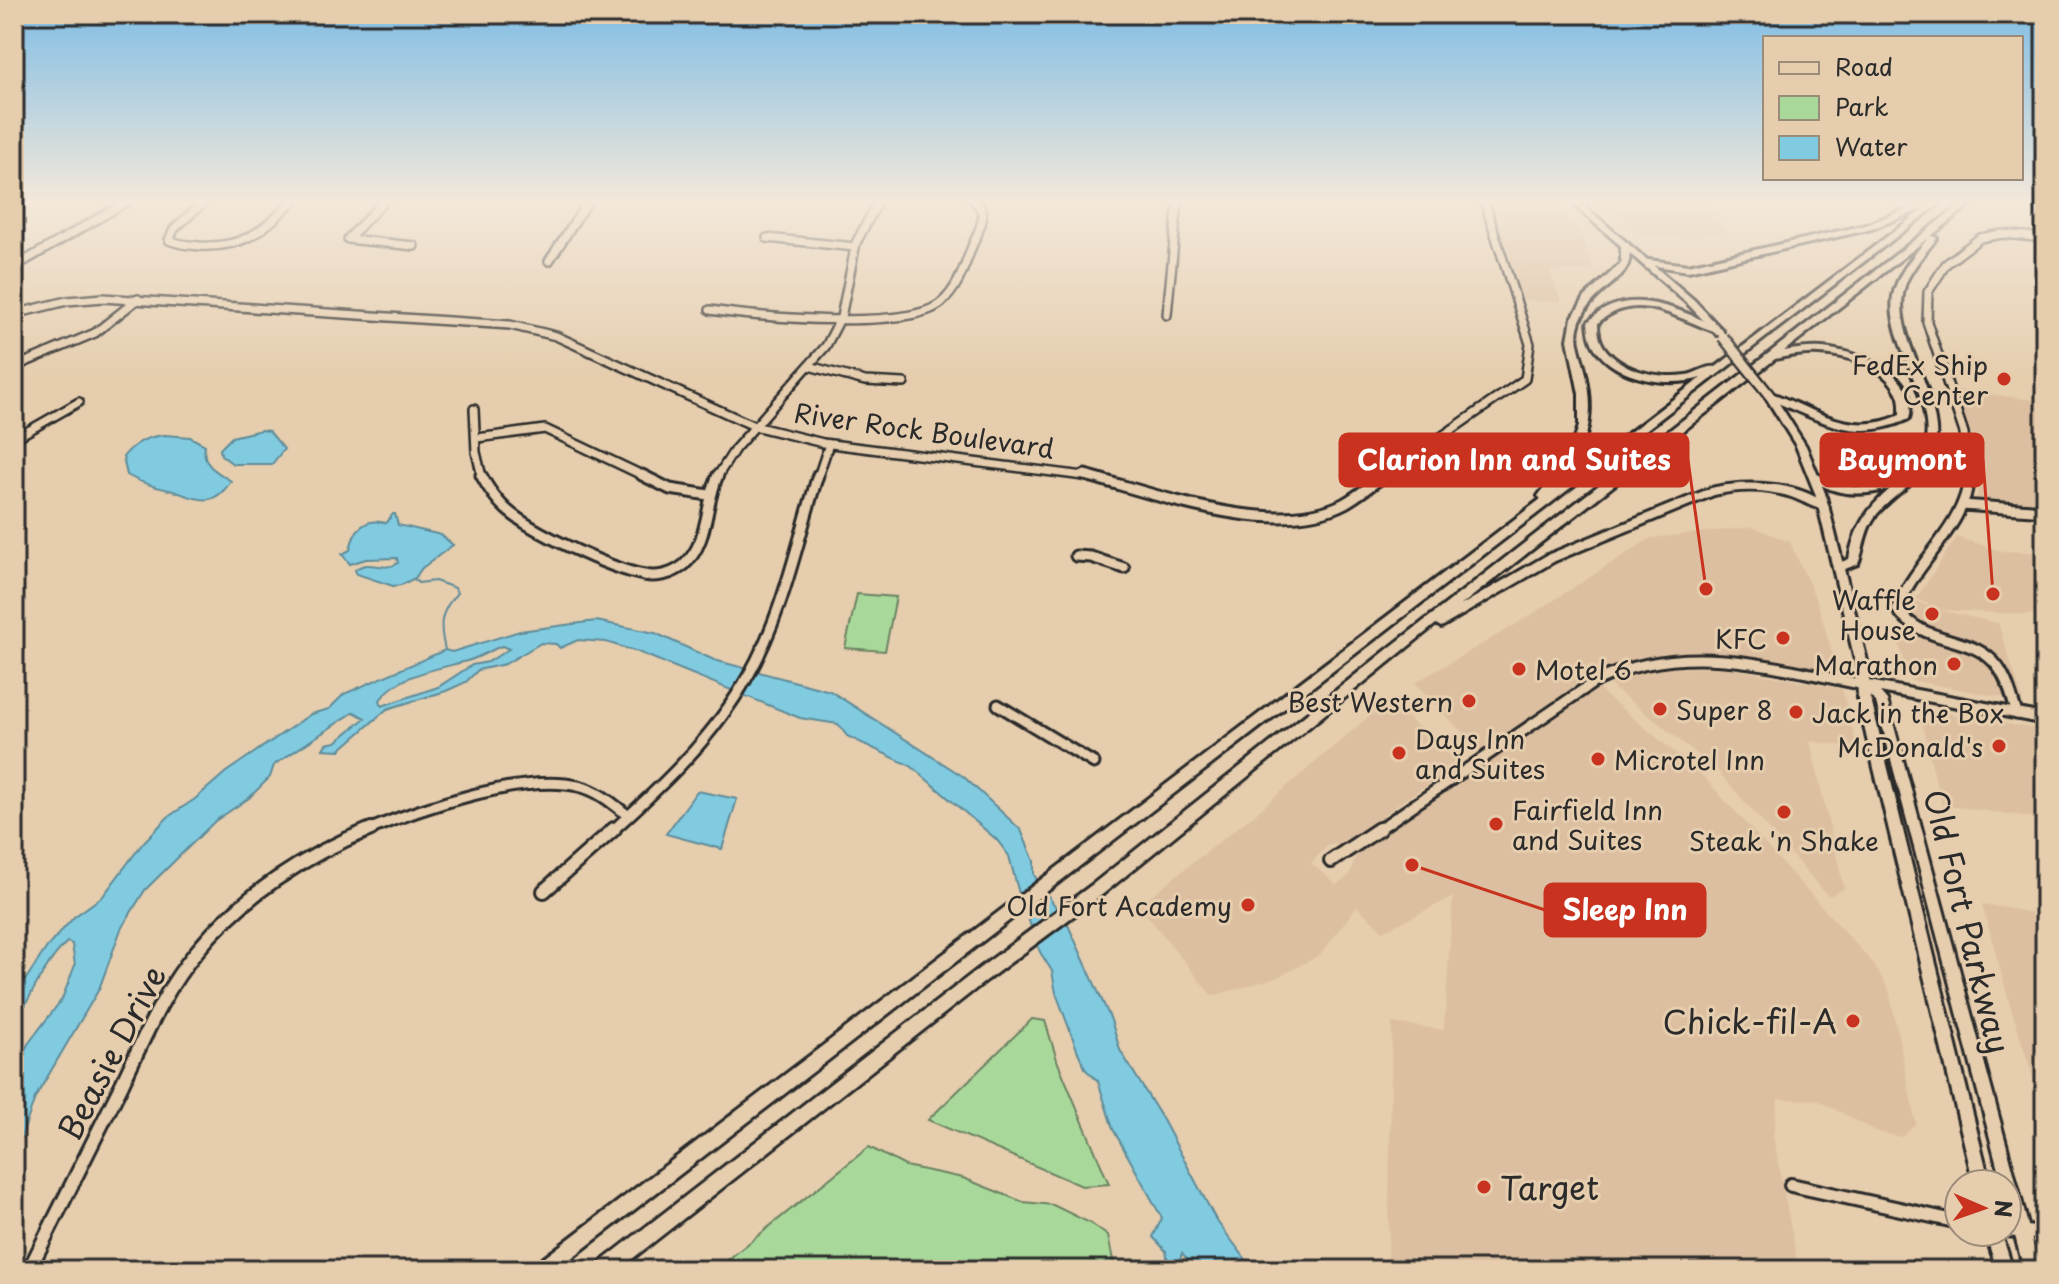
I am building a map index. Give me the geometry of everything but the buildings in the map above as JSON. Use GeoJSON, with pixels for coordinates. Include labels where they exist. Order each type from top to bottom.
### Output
{"type":"FeatureCollection","features":[{"type":"Feature","properties":{"kind":"highway"},"geometry":{"type":"LineString","coordinates":[[1529,514],[1574,461],[1586,426],[1585,394],[1572,330],[1590,294],[1611,277],[1625,260]]}},
{"type":"Feature","properties":{"kind":"highway"},"geometry":{"type":"LineString","coordinates":[[1644,261],[1688,268],[1724,260]]}},
{"type":"Feature","properties":{"kind":"highway"},"geometry":{"type":"LineString","coordinates":[[542,1270],[1863,260]]}},
{"type":"Feature","properties":{"kind":"highway"},"geometry":{"type":"LineString","coordinates":[[604,1270],[982,975],[1098,889],[1397,648],[1895,260]]}},
{"type":"Feature","properties":{"kind":"highway"},"geometry":{"type":"LineString","coordinates":[[1840,567],[1854,561],[1868,517],[1920,465],[1931,446],[1930,414],[1897,306],[1901,286],[1915,260]]}},
{"type":"Feature","properties":{"kind":"highway"},"geometry":{"type":"LineString","coordinates":[[1611,277],[1634,268],[1655,270]]}},
{"type":"Feature","properties":{"kind":"highway"},"geometry":{"type":"LineString","coordinates":[[1720,333],[1661,308],[1632,305],[1607,309],[1593,322],[1592,330],[1593,339],[1604,354],[1625,368],[1646,375],[1691,378],[1715,366],[1727,365]]}},
{"type":"Feature","properties":{"kind":"highway"},"geometry":{"type":"LineString","coordinates":[[1768,357],[1817,351],[1858,359],[1874,366],[1897,384],[1904,393],[1907,408],[1905,417],[1896,423],[1884,427],[1853,427],[1820,419],[1770,396]]}},
{"type":"Feature","properties":{"kind":"highway"},"geometry":{"type":"LineString","coordinates":[[1815,477],[1846,491],[1877,489],[1897,482],[1920,465]]}},
{"type":"Feature","properties":{"kind":"highway"},"geometry":{"type":"LineString","coordinates":[[1397,648],[1551,558],[1711,492],[1737,487],[1774,489],[1799,494],[1824,507]]}},
{"type":"Feature","properties":{"kind":"main road","name":"Old Fort Parkway"},"geometry":{"type":"LineString","coordinates":[[1644,261],[1720,333],[1770,396],[1794,433],[1815,477],[1840,567],[1873,739],[1978,1168]]}},
{"type":"Feature","properties":{"kind":"main road","name":"Old Fort Parkway"},"geometry":{"type":"LineString","coordinates":[[1865,685],[1881,700],[1998,1168]]}},
{"type":"Feature","properties":{"kind":"main road"},"geometry":{"type":"LineString","coordinates":[[1865,685],[2045,719]]}},
{"type":"Feature","properties":{"kind":"main road"},"geometry":{"type":"LineString","coordinates":[[1998,1248],[2005,1270]]}},
{"type":"Feature","properties":{"kind":"main road","name":"Old Fort Parkway"},"geometry":{"type":"LineString","coordinates":[[2022,1248],[2032,1270]]}},
{"type":"Feature","properties":{"kind":"street"},"geometry":{"type":"LineString","coordinates":[[474,409],[481,476],[495,501],[547,535],[641,575],[664,575],[686,564],[699,545],[709,495],[722,468],[754,426],[828,343],[841,318],[852,260]]}},
{"type":"Feature","properties":{"kind":"street"},"geometry":{"type":"LineString","coordinates":[[710,310],[744,315],[905,319],[930,312],[946,302],[964,260]]}},
{"type":"Feature","properties":{"kind":"street"},"geometry":{"type":"LineString","coordinates":[[1167,315],[1172,260]]}},
{"type":"Feature","properties":{"kind":"street","name":"River Rock Boulevard"},"geometry":{"type":"LineString","coordinates":[[14,314],[85,299],[138,299],[522,327],[556,336],[754,426],[829,444],[1082,474],[1212,509],[1262,518],[1314,513],[1343,504],[1525,379],[1530,344],[1503,260]]}},
{"type":"Feature","properties":{"kind":"street"},"geometry":{"type":"LineString","coordinates":[[1950,260],[1933,278],[1925,312],[1965,439],[1970,472],[1962,505],[1933,550],[1917,565],[1897,609],[1915,630],[1934,639],[1963,644],[1994,661],[2003,674],[2017,714]]}},
{"type":"Feature","properties":{"kind":"street"},"geometry":{"type":"LineString","coordinates":[[14,367],[88,339],[120,318],[138,299]]}},
{"type":"Feature","properties":{"kind":"street"},"geometry":{"type":"LineString","coordinates":[[809,366],[865,381],[904,383]]}},
{"type":"Feature","properties":{"kind":"street"},"geometry":{"type":"LineString","coordinates":[[14,439],[79,402]]}},
{"type":"Feature","properties":{"kind":"street"},"geometry":{"type":"LineString","coordinates":[[14,425],[25,432]]}},
{"type":"Feature","properties":{"kind":"street"},"geometry":{"type":"LineString","coordinates":[[477,438],[545,429],[580,443],[670,489],[709,495]]}},
{"type":"Feature","properties":{"kind":"street"},"geometry":{"type":"LineString","coordinates":[[544,891],[678,768],[712,731],[735,698],[749,674],[767,630],[829,444]]}},
{"type":"Feature","properties":{"kind":"street"},"geometry":{"type":"LineString","coordinates":[[1962,505],[2045,511]]}},
{"type":"Feature","properties":{"kind":"street"},"geometry":{"type":"LineString","coordinates":[[1076,556],[1091,557],[1124,568]]}},
{"type":"Feature","properties":{"kind":"street"},"geometry":{"type":"LineString","coordinates":[[1331,861],[1596,681],[1631,665],[1683,658],[1747,663],[1865,685]]}},
{"type":"Feature","properties":{"kind":"street"},"geometry":{"type":"LineString","coordinates":[[998,705],[1094,763]]}},
{"type":"Feature","properties":{"kind":"street","name":"Beasie Drive"},"geometry":{"type":"LineString","coordinates":[[29,1270],[153,1018],[181,972],[223,924],[271,884],[296,865],[379,826],[436,805],[498,791],[574,784],[594,791],[626,814]]}},
{"type":"Feature","properties":{"kind":"street"},"geometry":{"type":"LineString","coordinates":[[1791,1185],[1943,1218]]}},
{"type":"Feature","properties":{"kind":"street"},"geometry":{"type":"LineString","coordinates":[[2023,1231],[2045,1234]]}},
{"type":"Feature","properties":{"kind":"shaded area"},"geometry":{"type":"Polygon","coordinates":[[[1510,260],[1590,260],[1594,271],[1550,271],[1561,302],[1522,300],[1510,260]]]}},
{"type":"Feature","properties":{"kind":"shaded area"},"geometry":{"type":"Polygon","coordinates":[[[1958,390],[2041,401],[2045,407],[2045,435],[2035,435],[2045,451],[2045,505],[1977,502],[1978,464],[1958,390]]]}},
{"type":"Feature","properties":{"kind":"shaded area"},"geometry":{"type":"Polygon","coordinates":[[[1752,527],[1790,542],[1817,602],[1838,672],[1705,653],[1649,658],[1611,667],[1581,682],[1480,751],[1415,683],[1515,625],[1651,538],[1752,527]]]}},
{"type":"Feature","properties":{"kind":"shaded area"},"geometry":{"type":"Polygon","coordinates":[[[1957,537],[2001,551],[2045,553],[2045,615],[1942,610],[1916,599],[1957,537]]]}},
{"type":"Feature","properties":{"kind":"shaded area"},"geometry":{"type":"Polygon","coordinates":[[[1915,601],[1942,611],[1998,623],[2023,701],[1910,680],[1897,638],[1915,601]]]}},
{"type":"Feature","properties":{"kind":"shaded area"},"geometry":{"type":"Polygon","coordinates":[[[1723,667],[1842,689],[1857,748],[1810,741],[1844,889],[1828,896],[1715,768],[1610,685],[1632,674],[1660,669],[1723,667]]]}},
{"type":"Feature","properties":{"kind":"shaded area"},"geometry":{"type":"Polygon","coordinates":[[[1598,689],[1700,773],[1872,962],[1889,990],[1916,1124],[1902,1137],[1878,1132],[1817,1100],[1778,1099],[1773,1136],[1799,1270],[1388,1270],[1392,1023],[1444,1030],[1453,897],[1383,931],[1357,906],[1320,955],[1276,978],[1212,996],[1139,905],[1255,814],[1388,700],[1460,764],[1401,802],[1349,842],[1328,845],[1311,863],[1336,885],[1349,876],[1357,854],[1415,811],[1598,689]]]}},
{"type":"Feature","properties":{"kind":"shaded area"},"geometry":{"type":"Polygon","coordinates":[[[1918,708],[2042,730],[2045,738],[2045,819],[1942,805],[1918,708]]]}},
{"type":"Feature","properties":{"kind":"shaded area"},"geometry":{"type":"Polygon","coordinates":[[[1982,904],[2045,915],[2045,1114],[2012,1012],[1982,904]]]}},
{"type":"Feature","properties":{"kind":"green space"},"geometry":{"type":"Polygon","coordinates":[[[857,594],[896,597],[885,651],[845,648],[857,594]]]}},
{"type":"Feature","properties":{"kind":"green space"},"geometry":{"type":"Polygon","coordinates":[[[1032,1019],[1045,1021],[1058,1063],[1109,1184],[1082,1186],[928,1120],[1032,1019]]]}},
{"type":"Feature","properties":{"kind":"green space"},"geometry":{"type":"Polygon","coordinates":[[[869,1147],[905,1166],[963,1178],[1023,1202],[1053,1205],[1090,1223],[1108,1236],[1115,1270],[715,1270],[869,1147]]]}},
{"type":"Feature","properties":{"kind":"water"},"geometry":{"type":"Polygon","coordinates":[[[269,431],[284,449],[272,464],[233,464],[221,455],[220,449],[232,437],[269,431]]]}},
{"type":"Feature","properties":{"kind":"water"},"geometry":{"type":"Polygon","coordinates":[[[165,435],[190,437],[205,445],[208,463],[231,481],[224,491],[209,499],[194,498],[127,475],[123,457],[127,452],[147,439],[165,435]]]}},
{"type":"Feature","properties":{"kind":"water"},"geometry":{"type":"Polygon","coordinates":[[[393,514],[398,525],[441,535],[453,545],[422,568],[415,578],[393,586],[357,574],[355,570],[365,565],[392,566],[398,563],[397,558],[366,559],[350,564],[342,554],[350,550],[354,536],[362,526],[372,522],[386,523],[393,514]]]}},
{"type":"Feature","properties":{"kind":"water"},"geometry":{"type":"Polygon","coordinates":[[[596,621],[655,633],[714,660],[830,691],[964,777],[1021,830],[1034,861],[1034,875],[1068,925],[1111,1020],[1120,1050],[1163,1120],[1216,1220],[1254,1270],[1195,1270],[1182,1253],[1178,1265],[1168,1262],[1166,1251],[1153,1237],[1162,1218],[1113,1129],[1098,1081],[1086,1070],[1078,1052],[1056,993],[1052,971],[1040,952],[1018,890],[1009,856],[997,840],[911,766],[847,736],[838,724],[800,718],[606,642],[578,640],[560,648],[556,644],[541,643],[505,664],[478,670],[466,682],[446,691],[387,709],[340,750],[323,749],[365,718],[354,712],[274,765],[270,777],[249,798],[215,821],[145,890],[121,929],[99,989],[35,1098],[14,1158],[14,1069],[28,1044],[62,999],[75,965],[72,944],[67,942],[51,961],[14,1025],[14,997],[47,947],[74,917],[103,896],[143,843],[168,817],[226,772],[311,714],[329,709],[344,694],[445,650],[452,652],[520,631],[596,621]],[[502,646],[471,660],[408,678],[388,691],[380,700],[382,706],[438,687],[472,665],[488,662],[509,649],[502,646]]]}},
{"type":"Feature","properties":{"kind":"water"},"geometry":{"type":"Polygon","coordinates":[[[697,791],[737,799],[722,849],[666,834],[697,791]]]}},
{"type":"Feature","properties":{"kind":"waterway"},"geometry":{"type":"LineString","coordinates":[[414,579],[418,583],[435,581],[455,588],[457,593],[442,620],[445,650]]}},
{"type":"Feature","properties":{"kind":"place","name":"FedEx Ship Center"},"geometry":{"type":"Point","coordinates":[2004,379]}},
{"type":"Feature","properties":{"kind":"place","name":"Clarion Inn and Suites"},"geometry":{"type":"Point","coordinates":[1706,589]}},
{"type":"Feature","properties":{"kind":"place","name":"Baymont"},"geometry":{"type":"Point","coordinates":[1993,594]}},
{"type":"Feature","properties":{"kind":"place","name":"Waffle House"},"geometry":{"type":"Point","coordinates":[1932,614]}},
{"type":"Feature","properties":{"kind":"place","name":"KFC"},"geometry":{"type":"Point","coordinates":[1783,638]}},
{"type":"Feature","properties":{"kind":"place","name":"Marathon"},"geometry":{"type":"Point","coordinates":[1954,664]}},
{"type":"Feature","properties":{"kind":"place","name":"Motel 6"},"geometry":{"type":"Point","coordinates":[1519,669]}},
{"type":"Feature","properties":{"kind":"place","name":"Best Western"},"geometry":{"type":"Point","coordinates":[1469,701]}},
{"type":"Feature","properties":{"kind":"place","name":"Super 8"},"geometry":{"type":"Point","coordinates":[1660,709]}},
{"type":"Feature","properties":{"kind":"place","name":"Jack in the Box"},"geometry":{"type":"Point","coordinates":[1796,712]}},
{"type":"Feature","properties":{"kind":"place","name":"McDonald's"},"geometry":{"type":"Point","coordinates":[1999,746]}},
{"type":"Feature","properties":{"kind":"place","name":"Days Inn and Suites"},"geometry":{"type":"Point","coordinates":[1399,753]}},
{"type":"Feature","properties":{"kind":"place","name":"Microtel Inn"},"geometry":{"type":"Point","coordinates":[1598,759]}},
{"type":"Feature","properties":{"kind":"place","name":"Steak 'n Shake"},"geometry":{"type":"Point","coordinates":[1784,812]}},
{"type":"Feature","properties":{"kind":"place","name":"Fairfield Inn and Suites"},"geometry":{"type":"Point","coordinates":[1496,824]}},
{"type":"Feature","properties":{"kind":"place","name":"Sleep Inn"},"geometry":{"type":"Point","coordinates":[1412,865]}},
{"type":"Feature","properties":{"kind":"place","name":"Old Fort Academy"},"geometry":{"type":"Point","coordinates":[1248,905]}},
{"type":"Feature","properties":{"kind":"place","name":"Chick-fil-A"},"geometry":{"type":"Point","coordinates":[1853,1021]}},
{"type":"Feature","properties":{"kind":"place","name":"Target"},"geometry":{"type":"Point","coordinates":[1484,1187]}}]}
